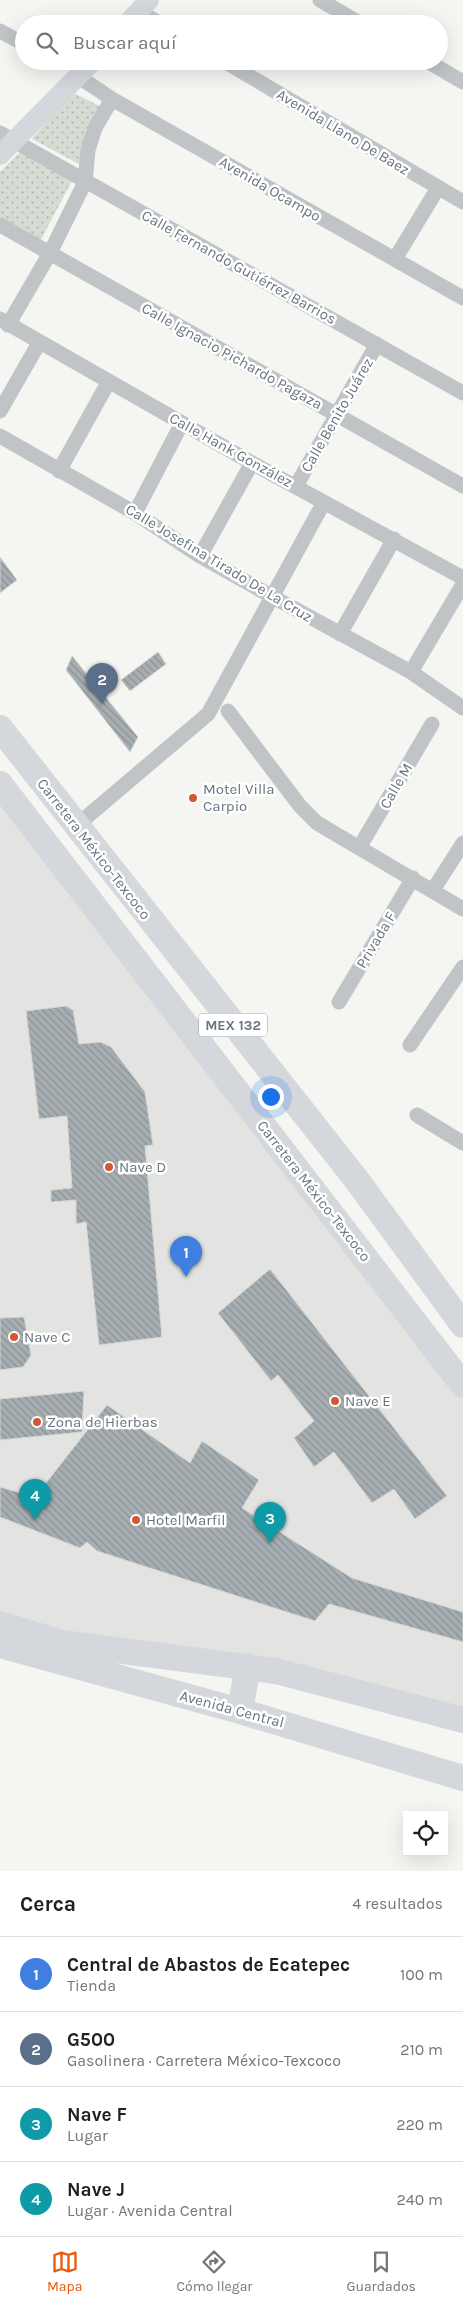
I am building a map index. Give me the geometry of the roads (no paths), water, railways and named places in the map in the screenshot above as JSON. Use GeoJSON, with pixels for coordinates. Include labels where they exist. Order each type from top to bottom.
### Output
{"type":"FeatureCollection","features":[{"type":"Feature","properties":{"kind":"highway","name":"Carretera México-Texcoco"},"geometry":{"type":"LineString","coordinates":[[0,728],[147,917],[356,1179],[460,1314]]}},
{"type":"Feature","properties":{"kind":"highway","name":"Carretera México-Texcoco"},"geometry":{"type":"LineString","coordinates":[[0,784],[463,1385]]}},
{"type":"Feature","properties":{"kind":"highway"},"geometry":{"type":"LineString","coordinates":[[122,942],[134,943],[143,938],[148,928],[147,917]]}},
{"type":"Feature","properties":{"kind":"highway"},"geometry":{"type":"LineString","coordinates":[[143,968],[142,957],[148,947],[159,943],[170,946]]}},
{"type":"Feature","properties":{"kind":"highway"},"geometry":{"type":"LineString","coordinates":[[0,1624],[62,1643],[276,1671],[463,1720]]}},
{"type":"Feature","properties":{"kind":"highway","name":"Avenida Central"},"geometry":{"type":"LineString","coordinates":[[0,1645],[240,1710],[463,1778]]}},
{"type":"Feature","properties":{"kind":"highway"},"geometry":{"type":"LineString","coordinates":[[240,1710],[248,1666]]}},
{"type":"Feature","properties":{"kind":"highway"},"geometry":{"type":"LineString","coordinates":[[378,1753],[463,1792]]}},
{"type":"Feature","properties":{"kind":"main road"},"geometry":{"type":"LineString","coordinates":[[0,155],[7,137],[85,70]]}},
{"type":"Feature","properties":{"kind":"street"},"geometry":{"type":"LineString","coordinates":[[320,0],[346,15]]}},
{"type":"Feature","properties":{"kind":"street"},"geometry":{"type":"LineString","coordinates":[[0,31],[15,39]]}},
{"type":"Feature","properties":{"kind":"street","name":"Avenida Llano De Baez"},"geometry":{"type":"LineString","coordinates":[[239,70],[463,202]]}},
{"type":"Feature","properties":{"kind":"street"},"geometry":{"type":"LineString","coordinates":[[442,70],[463,82]]}},
{"type":"Feature","properties":{"kind":"street","name":"Avenida Ocampo"},"geometry":{"type":"LineString","coordinates":[[79,77],[112,99],[463,298]]}},
{"type":"Feature","properties":{"kind":"street"},"geometry":{"type":"LineString","coordinates":[[4,322],[50,253],[84,182],[88,150],[94,128],[112,99]]}},
{"type":"Feature","properties":{"kind":"street","name":"Calle Fernando Gutiérrez Barrios"},"geometry":{"type":"LineString","coordinates":[[7,137],[84,182],[463,393]]}},
{"type":"Feature","properties":{"kind":"street"},"geometry":{"type":"LineString","coordinates":[[395,259],[438,188]]}},
{"type":"Feature","properties":{"kind":"street","name":"Calle Ignacio Pichardo Pagaza"},"geometry":{"type":"LineString","coordinates":[[0,225],[463,486]]}},
{"type":"Feature","properties":{"kind":"street","name":"Calle Hank González"},"geometry":{"type":"LineString","coordinates":[[4,322],[252,463],[463,578]]}},
{"type":"Feature","properties":{"kind":"street"},"geometry":{"type":"LineString","coordinates":[[0,411],[39,343]]}},
{"type":"Feature","properties":{"kind":"street","name":"Calle Benito Juárez"},"geometry":{"type":"LineString","coordinates":[[296,486],[377,344]]}},
{"type":"Feature","properties":{"kind":"street"},"geometry":{"type":"LineString","coordinates":[[59,471],[109,381]]}},
{"type":"Feature","properties":{"kind":"street"},"geometry":{"type":"LineString","coordinates":[[135,513],[182,423]]}},
{"type":"Feature","properties":{"kind":"street","name":"Calle Josefina Tirado De La Cruz"},"geometry":{"type":"LineString","coordinates":[[0,436],[135,513],[200,556],[411,672],[463,708]]}},
{"type":"Feature","properties":{"kind":"street"},"geometry":{"type":"LineString","coordinates":[[200,556],[252,463]]}},
{"type":"Feature","properties":{"kind":"street"},"geometry":{"type":"LineString","coordinates":[[76,826],[208,714],[324,502]]}},
{"type":"Feature","properties":{"kind":"street"},"geometry":{"type":"LineString","coordinates":[[340,634],[394,540]]}},
{"type":"Feature","properties":{"kind":"street"},"geometry":{"type":"LineString","coordinates":[[411,672],[463,584]]}},
{"type":"Feature","properties":{"kind":"street"},"geometry":{"type":"LineString","coordinates":[[228,711],[317,823],[434,890],[463,909]]}},
{"type":"Feature","properties":{"kind":"street","name":"Calle M"},"geometry":{"type":"LineString","coordinates":[[359,848],[432,724]]}},
{"type":"Feature","properties":{"kind":"street"},"geometry":{"type":"LineString","coordinates":[[434,890],[463,843]]}},
{"type":"Feature","properties":{"kind":"street","name":"Privada F"},"geometry":{"type":"LineString","coordinates":[[340,1003],[413,878]]}},
{"type":"Feature","properties":{"kind":"street"},"geometry":{"type":"LineString","coordinates":[[410,1045],[463,967]]}},
{"type":"Feature","properties":{"kind":"street"},"geometry":{"type":"LineString","coordinates":[[417,1115],[463,1143]]}},
{"type":"Feature","properties":{"kind":"place","name":"G500"},"geometry":{"type":"Point","coordinates":[102,704]}},
{"type":"Feature","properties":{"kind":"place","name":"Motel Villa Carpio"},"geometry":{"type":"Point","coordinates":[193,798]}},
{"type":"Feature","properties":{"kind":"place","name":"Nave D"},"geometry":{"type":"Point","coordinates":[109,1167]}},
{"type":"Feature","properties":{"kind":"place","name":"Central de Abastos de Ecatepec"},"geometry":{"type":"Point","coordinates":[186,1277]}},
{"type":"Feature","properties":{"kind":"place","name":"Nave C"},"geometry":{"type":"Point","coordinates":[14,1337]}},
{"type":"Feature","properties":{"kind":"place","name":"Nave E"},"geometry":{"type":"Point","coordinates":[335,1401]}},
{"type":"Feature","properties":{"kind":"place","name":"Zona de Hierbas"},"geometry":{"type":"Point","coordinates":[37,1422]}},
{"type":"Feature","properties":{"kind":"place","name":"Nave J"},"geometry":{"type":"Point","coordinates":[35,1520]}},
{"type":"Feature","properties":{"kind":"place","name":"Hotel Marfil"},"geometry":{"type":"Point","coordinates":[136,1520]}},
{"type":"Feature","properties":{"kind":"place","name":"Nave F"},"geometry":{"type":"Point","coordinates":[270,1543]}}]}
